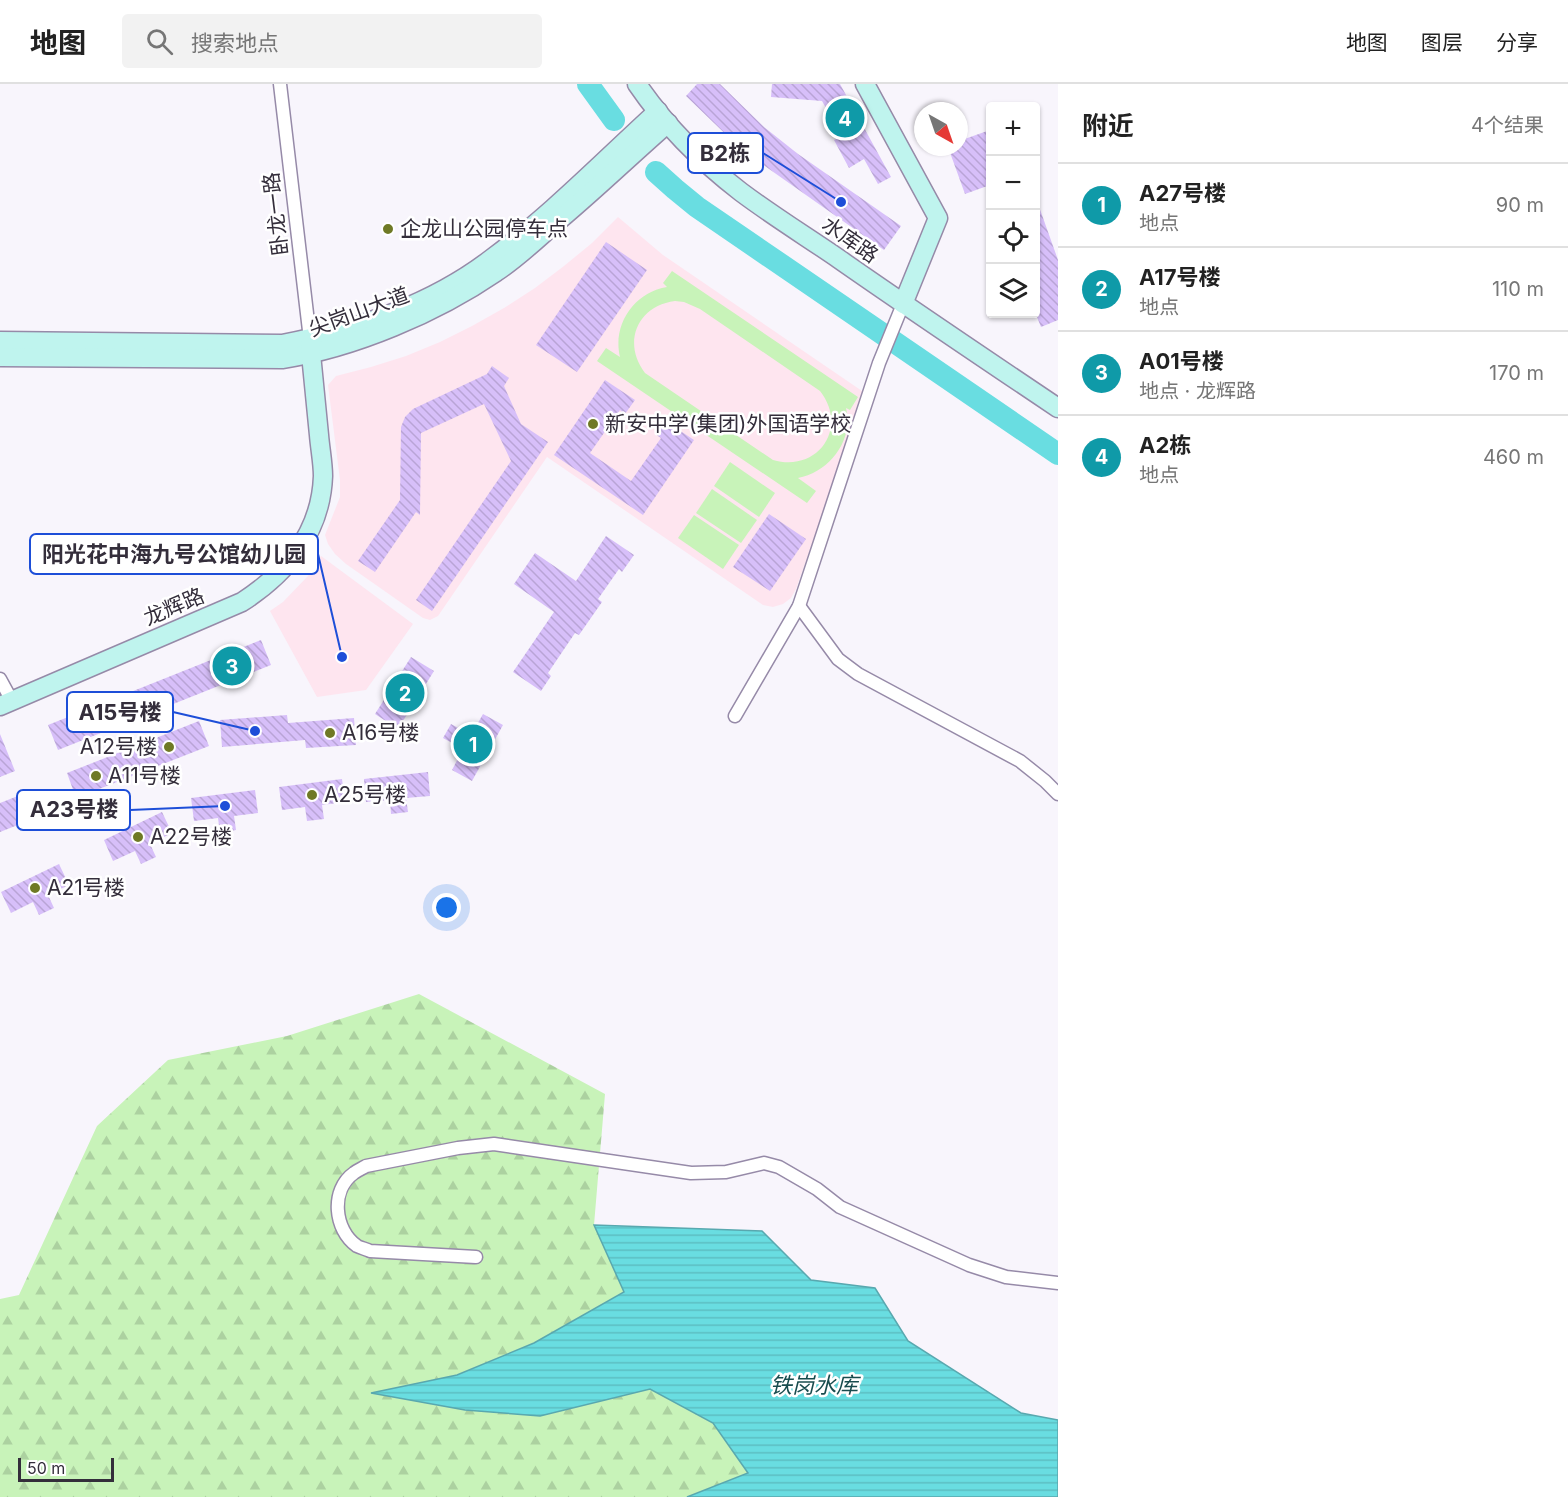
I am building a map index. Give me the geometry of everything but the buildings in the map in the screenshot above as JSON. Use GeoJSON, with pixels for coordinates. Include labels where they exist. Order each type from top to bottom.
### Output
{"type":"FeatureCollection","features":[{"type":"Feature","properties":{"kind":"main road","name":"水库路"},"geometry":{"type":"LineString","coordinates":[[638,84],[663,117],[703,159],[741,192],[1058,408]]}},
{"type":"Feature","properties":{"kind":"main road"},"geometry":{"type":"LineString","coordinates":[[865,84],[938,218],[903,304]]}},
{"type":"Feature","properties":{"kind":"main road","name":"尖岗山大道"},"geometry":{"type":"LineString","coordinates":[[0,357],[282,359],[379,319],[453,284],[490,260],[663,117]]}},
{"type":"Feature","properties":{"kind":"main road","name":"尖岗山大道"},"geometry":{"type":"LineString","coordinates":[[0,341],[282,344],[311,347]]}},
{"type":"Feature","properties":{"kind":"main road","name":"龙辉路"},"geometry":{"type":"LineString","coordinates":[[6,703],[242,602],[261,590],[293,558],[314,519],[323,475],[311,347]]}},
{"type":"Feature","properties":{"kind":"street","name":"卧龙一路"},"geometry":{"type":"LineString","coordinates":[[280,84],[311,347]]}},
{"type":"Feature","properties":{"kind":"street"},"geometry":{"type":"LineString","coordinates":[[735,716],[799,606],[879,363],[903,304]]}},
{"type":"Feature","properties":{"kind":"street"},"geometry":{"type":"LineString","coordinates":[[799,606],[838,659],[858,674],[1020,761],[1058,794]]}},
{"type":"Feature","properties":{"kind":"street"},"geometry":{"type":"LineString","coordinates":[[0,679],[6,703]]}},
{"type":"Feature","properties":{"kind":"street"},"geometry":{"type":"LineString","coordinates":[[476,1257],[370,1251],[359,1247],[348,1238],[337,1211],[339,1196],[344,1185],[353,1173],[366,1166],[458,1148],[494,1144],[691,1173],[726,1172],[764,1163],[779,1167],[817,1189],[840,1207],[969,1265],[1006,1277],[1058,1282]]}},
{"type":"Feature","properties":{"kind":"shaded area","name":"新安中学(集团)外国语学校"},"geometry":{"type":"Polygon","coordinates":[[[618,217],[663,255],[865,393],[796,589],[791,598],[783,604],[773,607],[763,605],[547,457],[438,616],[430,620],[423,618],[346,564],[328,544],[325,535],[340,497],[340,480],[328,385],[336,376],[406,356],[440,342],[504,308],[564,266],[618,217]]]}},
{"type":"Feature","properties":{"kind":"shaded area"},"geometry":{"type":"Polygon","coordinates":[[[321,556],[413,624],[366,690],[317,697],[270,611],[283,602],[308,576],[321,556]]]}},
{"type":"Feature","properties":{"kind":"green space"},"geometry":{"type":"Polygon","coordinates":[[[672,271],[858,397],[850,410],[846,408],[848,420],[846,432],[837,453],[820,469],[798,478],[816,491],[807,503],[597,361],[606,348],[620,357],[619,333],[628,312],[645,295],[667,287],[663,283],[672,271]],[[675,301],[662,304],[651,310],[637,328],[634,338],[635,350],[645,373],[773,460],[789,462],[803,460],[815,454],[830,433],[831,419],[828,405],[820,391],[700,309],[675,301]]]}},
{"type":"Feature","properties":{"kind":"green space"},"geometry":{"type":"Polygon","coordinates":[[[730,462],[775,493],[759,517],[714,486],[730,462]]]}},
{"type":"Feature","properties":{"kind":"green space"},"geometry":{"type":"Polygon","coordinates":[[[712,489],[757,520],[741,543],[696,513],[712,489]]]}},
{"type":"Feature","properties":{"kind":"green space"},"geometry":{"type":"Polygon","coordinates":[[[694,515],[739,545],[723,569],[678,538],[694,515]]]}},
{"type":"Feature","properties":{"kind":"green space"},"geometry":{"type":"Polygon","coordinates":[[[419,994],[605,1094],[594,1225],[624,1292],[534,1343],[457,1375],[373,1393],[540,1416],[650,1389],[713,1423],[748,1473],[687,1497],[0,1497],[0,1299],[19,1295],[97,1126],[168,1060],[287,1036],[419,994]]]}},
{"type":"Feature","properties":{"kind":"water","name":"铁岗水库"},"geometry":{"type":"Polygon","coordinates":[[[594,1225],[762,1231],[811,1280],[875,1288],[908,1341],[1021,1413],[1058,1420],[1058,1497],[687,1497],[748,1473],[713,1423],[650,1389],[540,1416],[465,1410],[371,1393],[457,1375],[534,1343],[624,1292],[594,1225]]]}},
{"type":"Feature","properties":{"kind":"waterway"},"geometry":{"type":"LineString","coordinates":[[588,84],[614,120]]}},
{"type":"Feature","properties":{"kind":"waterway"},"geometry":{"type":"LineString","coordinates":[[656,172],[697,207],[1058,454]]}},
{"type":"Feature","properties":{"kind":"place","name":"A2栋"},"geometry":{"type":"Point","coordinates":[845,118]}},
{"type":"Feature","properties":{"kind":"place","name":"B2栋"},"geometry":{"type":"Point","coordinates":[841,202]}},
{"type":"Feature","properties":{"kind":"place","name":"企龙山公园停车点"},"geometry":{"type":"Point","coordinates":[388,229]}},
{"type":"Feature","properties":{"kind":"place","name":"新安中学(集团)外国语学校"},"geometry":{"type":"Point","coordinates":[593,424]}},
{"type":"Feature","properties":{"kind":"place","name":"阳光花中海九号公馆幼儿园"},"geometry":{"type":"Point","coordinates":[342,657]}},
{"type":"Feature","properties":{"kind":"place","name":"A01号楼"},"geometry":{"type":"Point","coordinates":[232,666]}},
{"type":"Feature","properties":{"kind":"place","name":"A17号楼"},"geometry":{"type":"Point","coordinates":[405,693]}},
{"type":"Feature","properties":{"kind":"place","name":"A15号楼"},"geometry":{"type":"Point","coordinates":[255,731]}},
{"type":"Feature","properties":{"kind":"place","name":"A16号楼"},"geometry":{"type":"Point","coordinates":[330,733]}},
{"type":"Feature","properties":{"kind":"place","name":"A27号楼"},"geometry":{"type":"Point","coordinates":[473,744]}},
{"type":"Feature","properties":{"kind":"place","name":"A12号楼"},"geometry":{"type":"Point","coordinates":[169,747]}},
{"type":"Feature","properties":{"kind":"place","name":"A11号楼"},"geometry":{"type":"Point","coordinates":[96,776]}},
{"type":"Feature","properties":{"kind":"place","name":"A25号楼"},"geometry":{"type":"Point","coordinates":[312,795]}},
{"type":"Feature","properties":{"kind":"place","name":"A23号楼"},"geometry":{"type":"Point","coordinates":[225,806]}},
{"type":"Feature","properties":{"kind":"place","name":"A22号楼"},"geometry":{"type":"Point","coordinates":[138,837]}},
{"type":"Feature","properties":{"kind":"place","name":"A21号楼"},"geometry":{"type":"Point","coordinates":[35,888]}}]}
